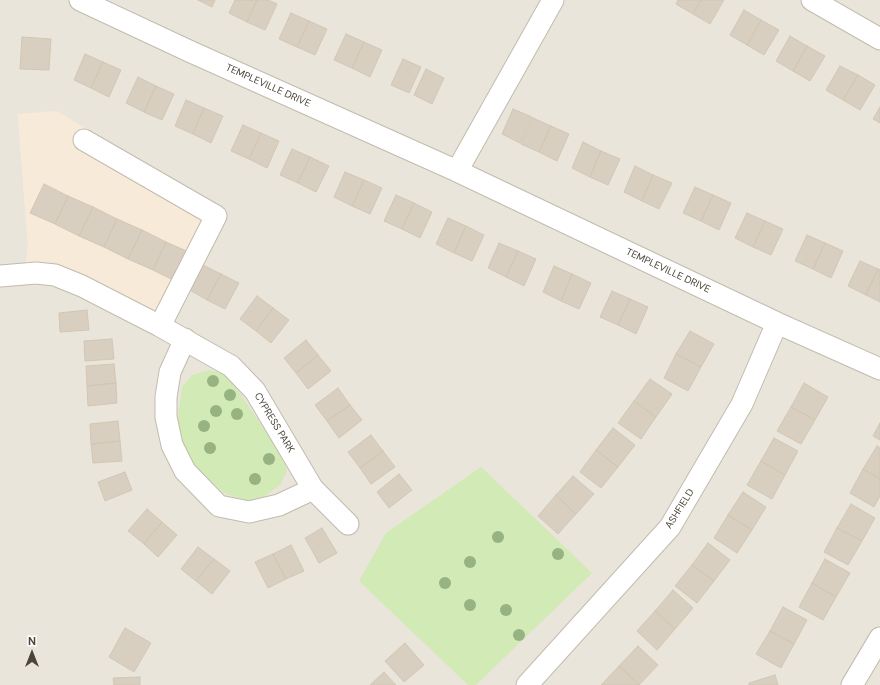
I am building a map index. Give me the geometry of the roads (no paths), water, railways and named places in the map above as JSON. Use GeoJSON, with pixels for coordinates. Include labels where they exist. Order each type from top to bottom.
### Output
{"type":"FeatureCollection","features":[{"type":"Feature","properties":{"kind":"street","name":"TEMPLEVILLE DRIVE"},"geometry":{"type":"LineString","coordinates":[[80,0],[189,51],[457,171],[777,323],[880,369]]}},
{"type":"Feature","properties":{"kind":"street"},"geometry":{"type":"LineString","coordinates":[[457,171],[554,0]]}},
{"type":"Feature","properties":{"kind":"street"},"geometry":{"type":"LineString","coordinates":[[812,0],[880,39]]}},
{"type":"Feature","properties":{"kind":"street"},"geometry":{"type":"LineString","coordinates":[[84,140],[216,216],[160,326]]}},
{"type":"Feature","properties":{"kind":"street","name":"CYPRESS PARK"},"geometry":{"type":"LineString","coordinates":[[0,276],[36,273],[55,275],[82,286],[160,326],[231,366],[254,391],[313,489],[348,524]]}},
{"type":"Feature","properties":{"kind":"street","name":"ASHFIELD"},"geometry":{"type":"LineString","coordinates":[[527,685],[670,527],[742,404],[777,323]]}},
{"type":"Feature","properties":{"kind":"street"},"geometry":{"type":"LineString","coordinates":[[185,339],[170,372],[166,397],[166,417],[172,445],[185,470],[219,506],[249,512],[279,505],[313,489]]}},
{"type":"Feature","properties":{"kind":"street"},"geometry":{"type":"LineString","coordinates":[[852,685],[880,638]]}}]}
